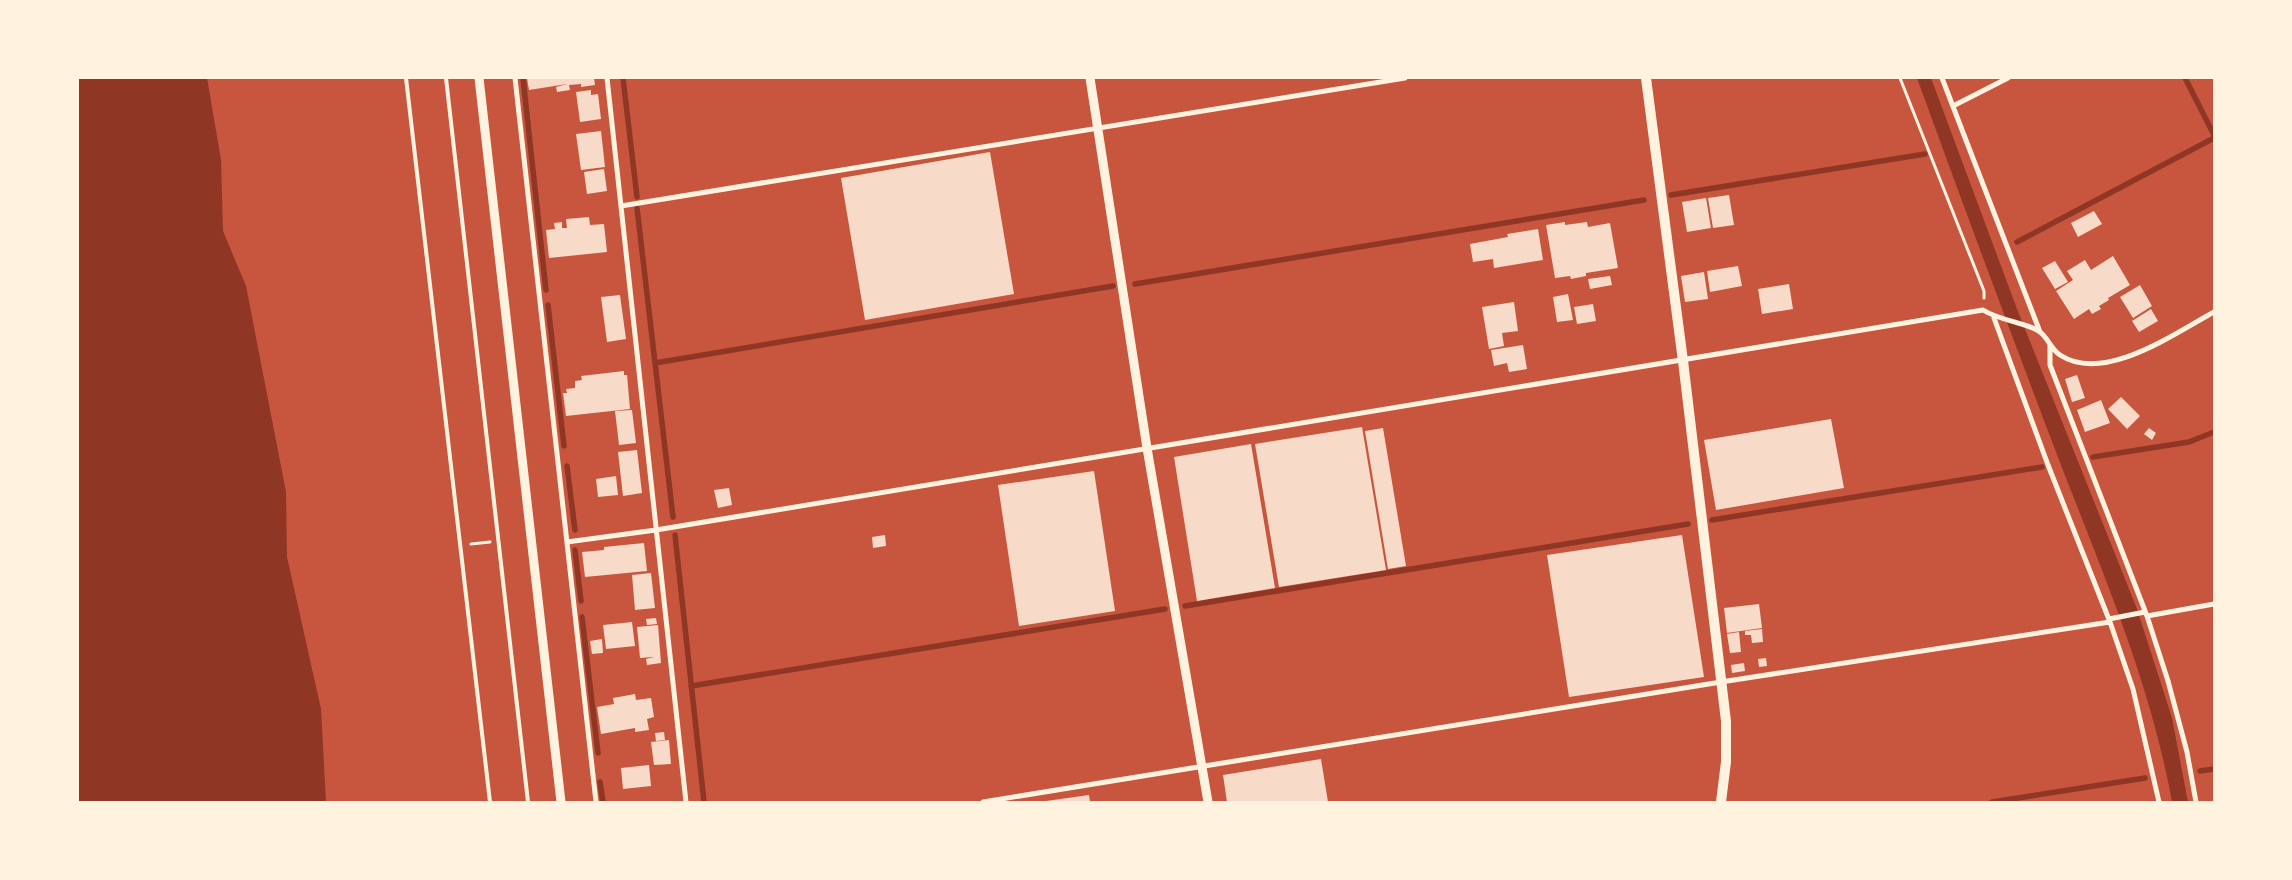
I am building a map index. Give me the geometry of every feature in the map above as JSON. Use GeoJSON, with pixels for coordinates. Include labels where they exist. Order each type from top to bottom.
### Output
{"type":"FeatureCollection","features":[{"type":"Feature","properties":{"kind":"main road"},"geometry":{"type":"LineString","coordinates":[[1646,78],[1683,361],[1726,721],[1726,754],[1721,802]]}},
{"type":"Feature","properties":{"kind":"street"},"geometry":{"type":"LineString","coordinates":[[479,78],[561,802]]}},
{"type":"Feature","properties":{"kind":"street"},"geometry":{"type":"LineString","coordinates":[[515,78],[596,802]]}},
{"type":"Feature","properties":{"kind":"street"},"geometry":{"type":"LineString","coordinates":[[607,78],[686,802]]}},
{"type":"Feature","properties":{"kind":"street"},"geometry":{"type":"LineString","coordinates":[[1090,78],[1148,448],[1208,802]]}},
{"type":"Feature","properties":{"kind":"street"},"geometry":{"type":"LineString","coordinates":[[621,206],[1405,78]]}},
{"type":"Feature","properties":{"kind":"street"},"geometry":{"type":"LineString","coordinates":[[1942,78],[2040,332],[2050,346],[2060,355],[2079,363],[2101,364],[2120,360],[2214,312]]}},
{"type":"Feature","properties":{"kind":"street"},"geometry":{"type":"LineString","coordinates":[[1953,106],[2008,78]]}},
{"type":"Feature","properties":{"kind":"street"},"geometry":{"type":"LineString","coordinates":[[566,542],[656,530],[1983,310],[1994,318],[2040,332]]}},
{"type":"Feature","properties":{"kind":"street"},"geometry":{"type":"LineString","coordinates":[[1994,318],[2048,464],[2110,620],[2133,689],[2159,802]]}},
{"type":"Feature","properties":{"kind":"street"},"geometry":{"type":"LineString","coordinates":[[2050,346],[2050,365],[2171,690],[2187,752],[2196,802]]}},
{"type":"Feature","properties":{"kind":"street"},"geometry":{"type":"LineString","coordinates":[[983,802],[2214,604]]}},
{"type":"Feature","properties":{"kind":"lane"},"geometry":{"type":"LineString","coordinates":[[406,78],[490,802]]}},
{"type":"Feature","properties":{"kind":"lane"},"geometry":{"type":"LineString","coordinates":[[446,78],[528,802]]}},
{"type":"Feature","properties":{"kind":"path"},"geometry":{"type":"LineString","coordinates":[[1900,78],[1984,291],[1983,310]]}},
{"type":"Feature","properties":{"kind":"path"},"geometry":{"type":"LineString","coordinates":[[460,545],[498,541]]}},
{"type":"Feature","properties":{"kind":"shaded area"},"geometry":{"type":"Polygon","coordinates":[[[78,78],[207,78],[221,160],[223,231],[246,286],[286,492],[287,557],[321,709],[326,802],[78,802],[78,78]]]}},
{"type":"Feature","properties":{"kind":"shaded area"},"geometry":{"type":"Polygon","coordinates":[[[1917,78],[1931,78],[2017,309],[2137,609],[2172,718],[2188,802],[2172,802],[2152,716],[2125,631],[2024,369],[1917,78]]]}},
{"type":"Feature","properties":{"kind":"building"},"geometry":{"type":"Polygon","coordinates":[[[527,78],[594,78],[595,85],[581,87],[581,84],[569,85],[570,90],[557,92],[556,87],[567,84],[529,90],[527,78]]]}},
{"type":"Feature","properties":{"kind":"building"},"geometry":{"type":"Polygon","coordinates":[[[591,90],[591,95],[598,94],[601,119],[580,122],[576,92],[591,90]]]}},
{"type":"Feature","properties":{"kind":"building"},"geometry":{"type":"Polygon","coordinates":[[[601,131],[605,167],[581,170],[576,134],[601,131]]]}},
{"type":"Feature","properties":{"kind":"building"},"geometry":{"type":"Polygon","coordinates":[[[990,152],[1014,294],[865,320],[841,178],[990,152]]]}},
{"type":"Feature","properties":{"kind":"building"},"geometry":{"type":"Polygon","coordinates":[[[604,169],[607,191],[587,194],[584,172],[604,169]]]}},
{"type":"Feature","properties":{"kind":"building"},"geometry":{"type":"Polygon","coordinates":[[[1729,195],[1734,225],[1713,228],[1708,198],[1729,195]]]}},
{"type":"Feature","properties":{"kind":"building"},"geometry":{"type":"Polygon","coordinates":[[[1706,198],[1711,228],[1687,232],[1682,202],[1706,198]]]}},
{"type":"Feature","properties":{"kind":"building"},"geometry":{"type":"Polygon","coordinates":[[[2094,211],[2102,224],[2078,237],[2071,223],[2094,211]]]}},
{"type":"Feature","properties":{"kind":"building"},"geometry":{"type":"Polygon","coordinates":[[[589,217],[590,225],[604,224],[607,252],[549,258],[546,230],[555,229],[554,223],[562,222],[562,228],[567,228],[566,219],[589,217]]]}},
{"type":"Feature","properties":{"kind":"building"},"geometry":{"type":"Polygon","coordinates":[[[1565,222],[1565,225],[1587,222],[1588,227],[1610,223],[1618,268],[1586,273],[1586,276],[1571,279],[1570,276],[1555,278],[1546,225],[1565,222]]]}},
{"type":"Feature","properties":{"kind":"building"},"geometry":{"type":"Polygon","coordinates":[[[1538,229],[1543,260],[1494,268],[1493,259],[1473,262],[1470,244],[1508,237],[1507,234],[1538,229]]]}},
{"type":"Feature","properties":{"kind":"building"},"geometry":{"type":"Polygon","coordinates":[[[2113,256],[2130,285],[2108,298],[2109,300],[2099,306],[2101,309],[2092,314],[2089,309],[2074,319],[2056,291],[2073,280],[2067,271],[2085,260],[2091,270],[2113,256]]]}},
{"type":"Feature","properties":{"kind":"building"},"geometry":{"type":"Polygon","coordinates":[[[2055,261],[2068,282],[2055,289],[2042,268],[2055,261]]]}},
{"type":"Feature","properties":{"kind":"building"},"geometry":{"type":"Polygon","coordinates":[[[1738,266],[1742,286],[1710,292],[1707,271],[1738,266]]]}},
{"type":"Feature","properties":{"kind":"building"},"geometry":{"type":"Polygon","coordinates":[[[1704,272],[1708,299],[1685,302],[1681,276],[1704,272]]]}},
{"type":"Feature","properties":{"kind":"building"},"geometry":{"type":"Polygon","coordinates":[[[1610,276],[1612,285],[1590,289],[1588,279],[1610,276]]]}},
{"type":"Feature","properties":{"kind":"building"},"geometry":{"type":"Polygon","coordinates":[[[1789,284],[1793,309],[1762,314],[1758,289],[1789,284]]]}},
{"type":"Feature","properties":{"kind":"building"},"geometry":{"type":"Polygon","coordinates":[[[2140,285],[2152,306],[2133,318],[2120,297],[2140,285]]]}},
{"type":"Feature","properties":{"kind":"building"},"geometry":{"type":"Polygon","coordinates":[[[1568,294],[1573,320],[1557,322],[1553,297],[1568,294]]]}},
{"type":"Feature","properties":{"kind":"building"},"geometry":{"type":"Polygon","coordinates":[[[620,295],[626,339],[607,342],[601,297],[620,295]]]}},
{"type":"Feature","properties":{"kind":"building"},"geometry":{"type":"Polygon","coordinates":[[[1514,302],[1518,331],[1502,333],[1504,346],[1489,349],[1482,307],[1514,302]]]}},
{"type":"Feature","properties":{"kind":"building"},"geometry":{"type":"Polygon","coordinates":[[[1593,304],[1596,321],[1577,324],[1574,307],[1593,304]]]}},
{"type":"Feature","properties":{"kind":"building"},"geometry":{"type":"Polygon","coordinates":[[[2151,309],[2158,321],[2139,332],[2132,321],[2151,309]]]}},
{"type":"Feature","properties":{"kind":"building"},"geometry":{"type":"Polygon","coordinates":[[[1523,345],[1527,369],[1509,372],[1507,363],[1494,366],[1491,350],[1523,345]]]}},
{"type":"Feature","properties":{"kind":"building"},"geometry":{"type":"Polygon","coordinates":[[[624,371],[624,375],[627,375],[630,409],[566,416],[563,393],[567,393],[566,389],[575,388],[575,381],[582,380],[581,376],[624,371]]]}},
{"type":"Feature","properties":{"kind":"building"},"geometry":{"type":"Polygon","coordinates":[[[2077,375],[2085,398],[2072,402],[2065,379],[2077,375]]]}},
{"type":"Feature","properties":{"kind":"building"},"geometry":{"type":"Polygon","coordinates":[[[2121,397],[2140,416],[2127,429],[2108,409],[2121,397]]]}},
{"type":"Feature","properties":{"kind":"building"},"geometry":{"type":"Polygon","coordinates":[[[2101,400],[2110,423],[2085,432],[2077,410],[2101,400]]]}},
{"type":"Feature","properties":{"kind":"building"},"geometry":{"type":"Polygon","coordinates":[[[632,410],[636,443],[619,445],[615,411],[632,410]]]}},
{"type":"Feature","properties":{"kind":"building"},"geometry":{"type":"Polygon","coordinates":[[[1831,419],[1844,488],[1716,510],[1704,440],[1831,419]]]}},
{"type":"Feature","properties":{"kind":"building"},"geometry":{"type":"Polygon","coordinates":[[[1362,427],[1386,570],[1279,587],[1255,444],[1362,427]]]}},
{"type":"Feature","properties":{"kind":"building"},"geometry":{"type":"Polygon","coordinates":[[[1383,428],[1406,566],[1388,569],[1365,431],[1383,428]]]}},
{"type":"Feature","properties":{"kind":"building"},"geometry":{"type":"Polygon","coordinates":[[[2149,428],[2156,433],[2152,440],[2144,434],[2149,428]]]}},
{"type":"Feature","properties":{"kind":"building"},"geometry":{"type":"Polygon","coordinates":[[[1251,444],[1275,588],[1197,601],[1174,457],[1251,444]]]}},
{"type":"Feature","properties":{"kind":"building"},"geometry":{"type":"Polygon","coordinates":[[[637,450],[642,493],[623,496],[618,452],[637,450]]]}},
{"type":"Feature","properties":{"kind":"building"},"geometry":{"type":"Polygon","coordinates":[[[1094,471],[1115,611],[1019,626],[998,485],[1094,471]]]}},
{"type":"Feature","properties":{"kind":"building"},"geometry":{"type":"Polygon","coordinates":[[[616,476],[618,495],[598,497],[596,479],[616,476]]]}},
{"type":"Feature","properties":{"kind":"building"},"geometry":{"type":"Polygon","coordinates":[[[729,488],[732,505],[718,508],[714,490],[729,488]]]}},
{"type":"Feature","properties":{"kind":"building"},"geometry":{"type":"Polygon","coordinates":[[[885,535],[886,546],[873,548],[872,537],[885,535]]]}},
{"type":"Feature","properties":{"kind":"building"},"geometry":{"type":"Polygon","coordinates":[[[1682,535],[1704,677],[1569,697],[1547,555],[1682,535]]]}},
{"type":"Feature","properties":{"kind":"building"},"geometry":{"type":"Polygon","coordinates":[[[644,543],[647,571],[585,577],[582,552],[604,550],[604,547],[644,543]]]}},
{"type":"Feature","properties":{"kind":"building"},"geometry":{"type":"Polygon","coordinates":[[[651,573],[655,608],[635,610],[632,575],[651,573]]]}},
{"type":"Feature","properties":{"kind":"building"},"geometry":{"type":"Polygon","coordinates":[[[1759,604],[1762,628],[1727,633],[1724,608],[1759,604]]]}},
{"type":"Feature","properties":{"kind":"building"},"geometry":{"type":"Polygon","coordinates":[[[656,618],[657,624],[647,625],[646,619],[656,618]]]}},
{"type":"Feature","properties":{"kind":"building"},"geometry":{"type":"Polygon","coordinates":[[[632,622],[635,646],[606,649],[603,625],[632,622]]]}},
{"type":"Feature","properties":{"kind":"building"},"geometry":{"type":"Polygon","coordinates":[[[658,625],[661,663],[647,665],[646,659],[654,657],[640,658],[637,627],[658,625]]]}},
{"type":"Feature","properties":{"kind":"building"},"geometry":{"type":"Polygon","coordinates":[[[1762,629],[1763,642],[1752,643],[1751,635],[1745,635],[1745,631],[1762,629]]]}},
{"type":"Feature","properties":{"kind":"building"},"geometry":{"type":"Polygon","coordinates":[[[1739,632],[1741,652],[1730,653],[1727,634],[1739,632]]]}},
{"type":"Feature","properties":{"kind":"building"},"geometry":{"type":"Polygon","coordinates":[[[602,639],[603,653],[592,654],[590,641],[602,639]]]}},
{"type":"Feature","properties":{"kind":"building"},"geometry":{"type":"Polygon","coordinates":[[[1766,658],[1767,666],[1759,667],[1758,659],[1766,658]]]}},
{"type":"Feature","properties":{"kind":"building"},"geometry":{"type":"Polygon","coordinates":[[[1744,663],[1745,671],[1732,673],[1731,665],[1744,663]]]}},
{"type":"Feature","properties":{"kind":"building"},"geometry":{"type":"Polygon","coordinates":[[[635,694],[636,700],[651,698],[654,717],[647,719],[649,730],[635,732],[635,728],[601,734],[597,707],[614,704],[613,698],[635,694]]]}},
{"type":"Feature","properties":{"kind":"building"},"geometry":{"type":"Polygon","coordinates":[[[664,732],[665,740],[656,741],[655,733],[664,732]]]}},
{"type":"Feature","properties":{"kind":"building"},"geometry":{"type":"Polygon","coordinates":[[[669,740],[671,764],[654,765],[651,742],[669,740]]]}},
{"type":"Feature","properties":{"kind":"building"},"geometry":{"type":"Polygon","coordinates":[[[1321,759],[1328,802],[1227,802],[1223,775],[1321,759]]]}},
{"type":"Feature","properties":{"kind":"building"},"geometry":{"type":"Polygon","coordinates":[[[649,765],[651,786],[623,789],[621,768],[649,765]]]}},
{"type":"Feature","properties":{"kind":"building"},"geometry":{"type":"Polygon","coordinates":[[[1089,795],[1090,802],[1046,801],[1089,795]]]}},
{"type":"Feature","properties":{"kind":"waterway"},"geometry":{"type":"LineString","coordinates":[[523,78],[546,290]]}},
{"type":"Feature","properties":{"kind":"waterway"},"geometry":{"type":"LineString","coordinates":[[623,78],[637,197]]}},
{"type":"Feature","properties":{"kind":"waterway"},"geometry":{"type":"LineString","coordinates":[[2185,78],[2214,135]]}},
{"type":"Feature","properties":{"kind":"waterway"},"geometry":{"type":"LineString","coordinates":[[2017,242],[2214,138]]}},
{"type":"Feature","properties":{"kind":"waterway"},"geometry":{"type":"LineString","coordinates":[[1671,195],[1925,154]]}},
{"type":"Feature","properties":{"kind":"waterway"},"geometry":{"type":"LineString","coordinates":[[1135,284],[1644,200]]}},
{"type":"Feature","properties":{"kind":"waterway"},"geometry":{"type":"LineString","coordinates":[[637,208],[673,517]]}},
{"type":"Feature","properties":{"kind":"waterway"},"geometry":{"type":"LineString","coordinates":[[655,363],[1113,286]]}},
{"type":"Feature","properties":{"kind":"waterway"},"geometry":{"type":"LineString","coordinates":[[548,305],[564,446]]}},
{"type":"Feature","properties":{"kind":"waterway"},"geometry":{"type":"LineString","coordinates":[[2093,457],[2189,442],[2214,432]]}},
{"type":"Feature","properties":{"kind":"waterway"},"geometry":{"type":"LineString","coordinates":[[567,466],[575,530]]}},
{"type":"Feature","properties":{"kind":"waterway"},"geometry":{"type":"LineString","coordinates":[[1712,520],[2042,467]]}},
{"type":"Feature","properties":{"kind":"waterway"},"geometry":{"type":"LineString","coordinates":[[1185,606],[1688,524]]}},
{"type":"Feature","properties":{"kind":"waterway"},"geometry":{"type":"LineString","coordinates":[[675,535],[704,802]]}},
{"type":"Feature","properties":{"kind":"waterway"},"geometry":{"type":"LineString","coordinates":[[575,550],[581,601]]}},
{"type":"Feature","properties":{"kind":"waterway"},"geometry":{"type":"LineString","coordinates":[[691,686],[1165,609]]}},
{"type":"Feature","properties":{"kind":"waterway"},"geometry":{"type":"LineString","coordinates":[[582,617],[598,753]]}},
{"type":"Feature","properties":{"kind":"waterway"},"geometry":{"type":"LineString","coordinates":[[2200,771],[2214,769]]}},
{"type":"Feature","properties":{"kind":"waterway"},"geometry":{"type":"LineString","coordinates":[[1992,802],[2145,778]]}},
{"type":"Feature","properties":{"kind":"waterway"},"geometry":{"type":"LineString","coordinates":[[600,782],[603,802]]}}]}
